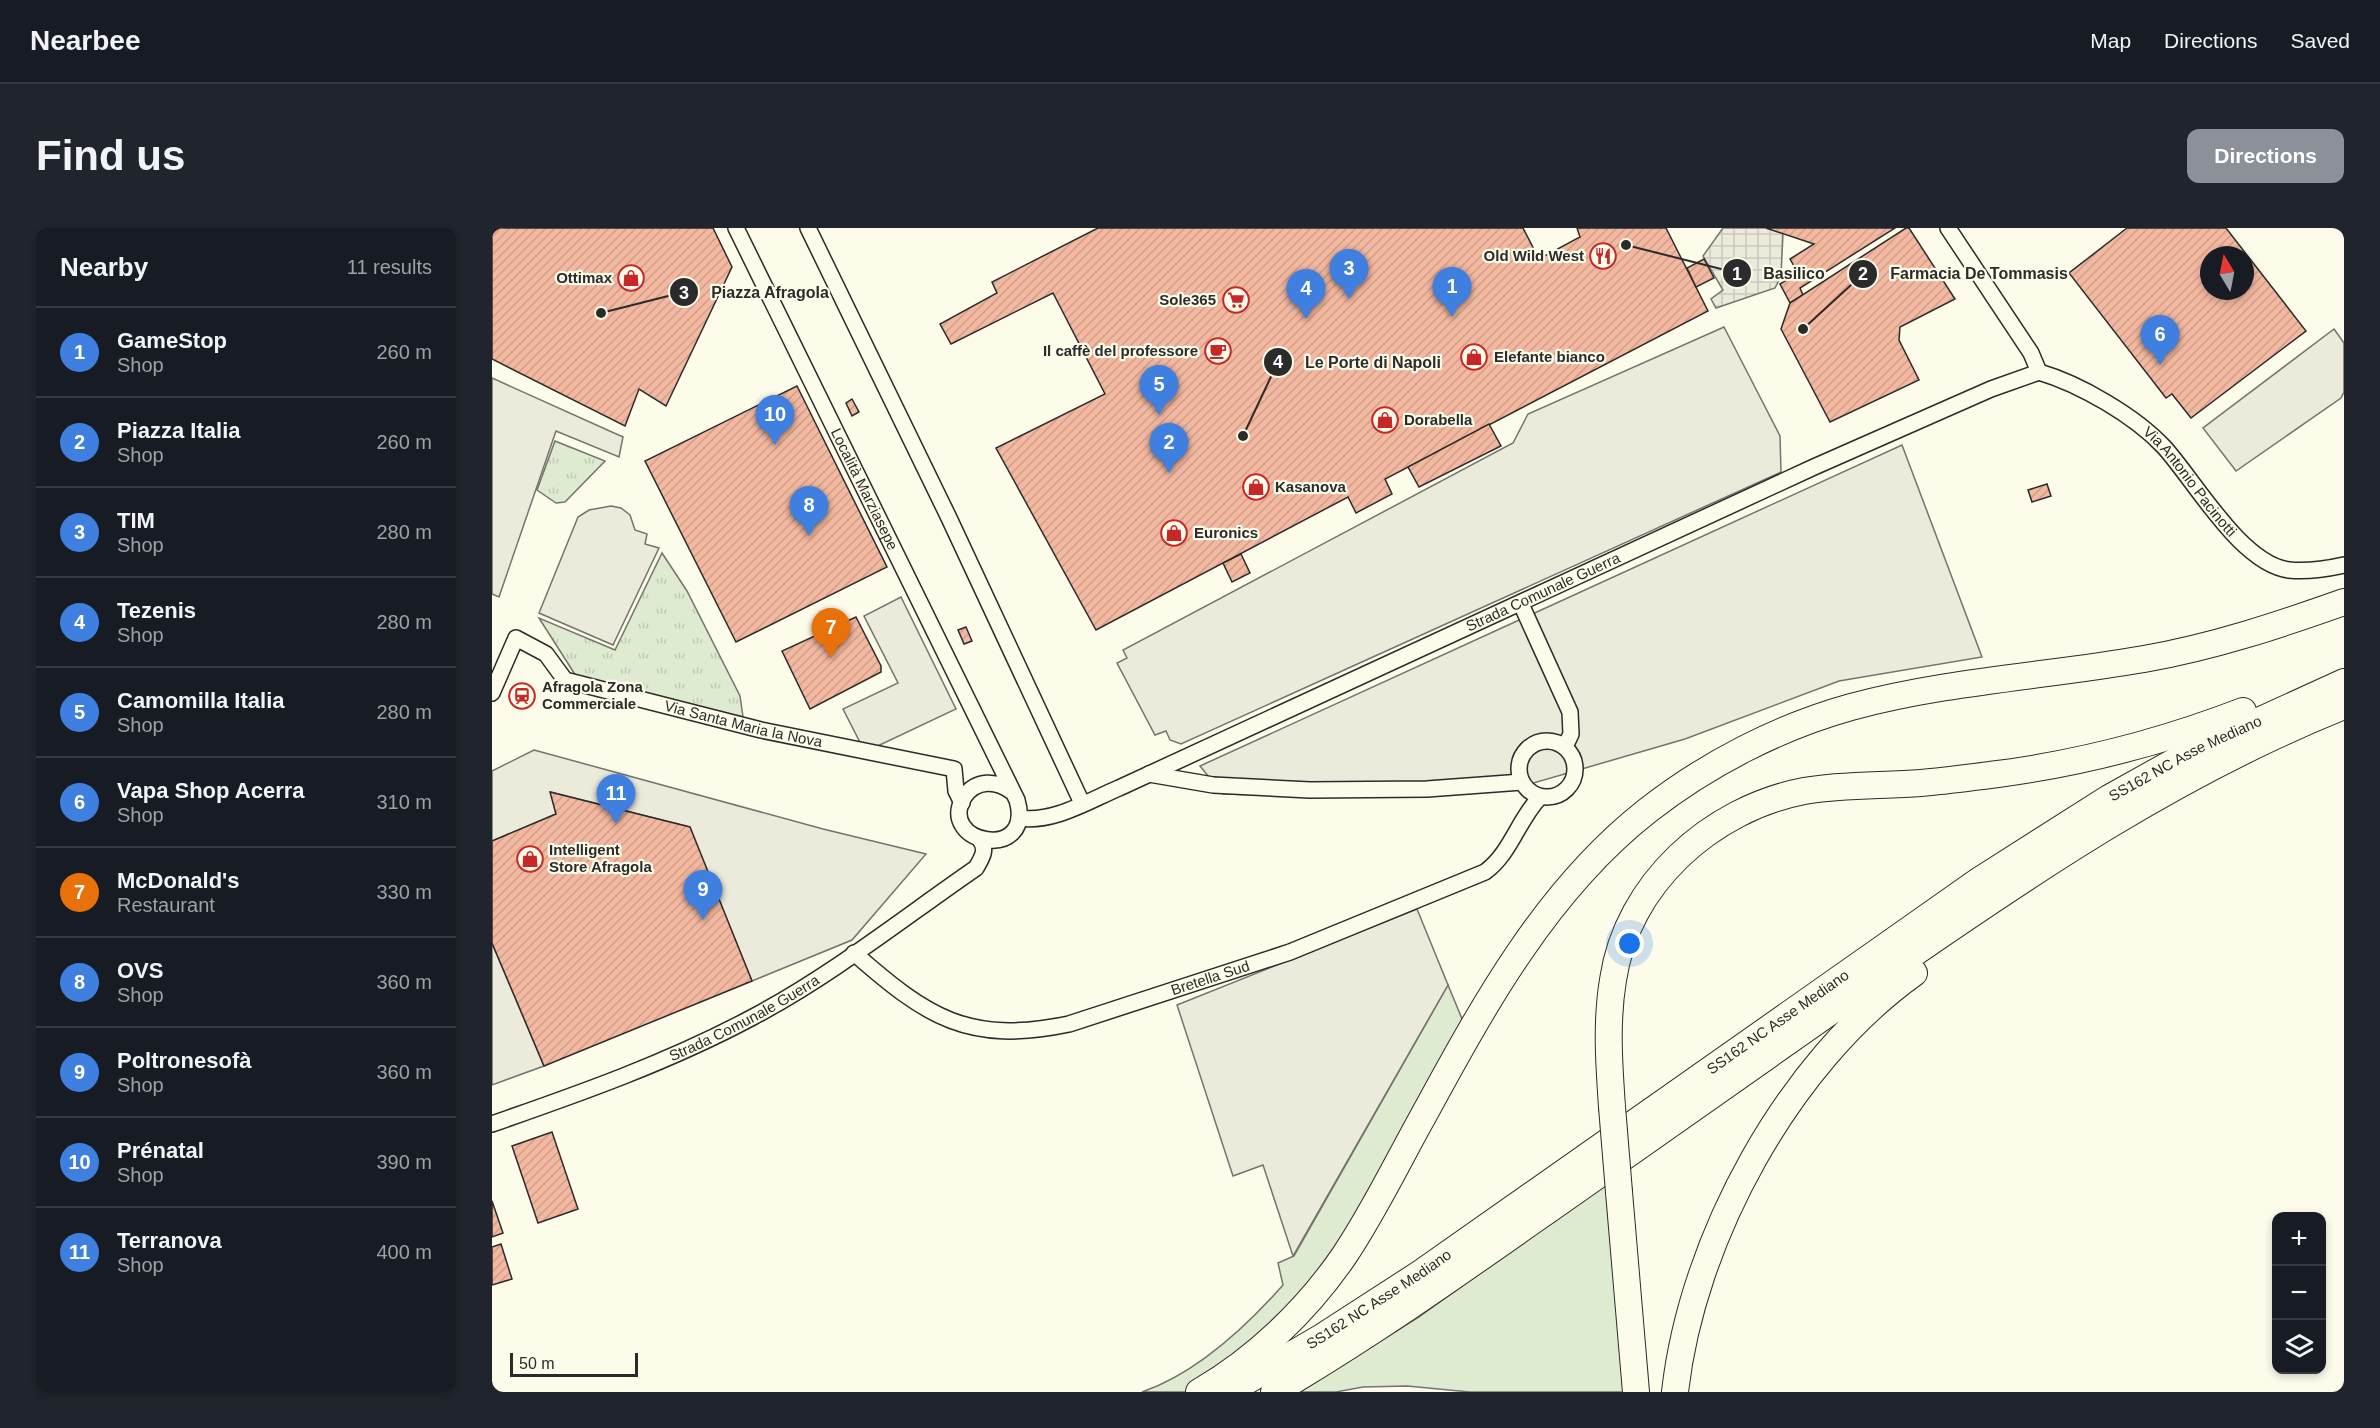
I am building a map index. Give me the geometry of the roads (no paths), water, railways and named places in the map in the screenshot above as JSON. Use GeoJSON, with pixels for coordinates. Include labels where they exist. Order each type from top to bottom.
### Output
{"type":"FeatureCollection","features":[{"type":"Feature","properties":{"kind":"highway"},"geometry":{"type":"LineString","coordinates":[[1199,1392],[1250,1357],[1286,1325],[1319,1289],[1345,1255],[1369,1215],[1463,1044],[1515,958],[1547,913],[1585,868],[1648,810],[1739,752],[1803,723],[1852,707],[1916,693],[2160,656],[2259,631],[2344,602]]}},
{"type":"Feature","properties":{"kind":"highway"},"geometry":{"type":"LineString","coordinates":[[1636,1392],[1612,1107],[1609,1014],[1613,978],[1623,941],[1656,882],[1679,855],[1708,831],[1730,817],[1779,797],[1805,791],[1989,775],[2084,759],[2184,731],[2282,696],[2344,681]]}},
{"type":"Feature","properties":{"kind":"highway","name":"SS162 NC Asse Mediano"},"geometry":{"type":"LineString","coordinates":[[1228,1392],[1322,1337],[1421,1273],[2010,861],[2109,798],[2197,749],[2344,681]]}},
{"type":"Feature","properties":{"kind":"highway","name":"SS162 NC Asse Mediano"},"geometry":{"type":"LineString","coordinates":[[1274,1392],[1327,1361],[1434,1290],[1989,901],[2121,817],[2210,768],[2309,720],[2344,706]]}},
{"type":"Feature","properties":{"kind":"highway"},"geometry":{"type":"LineString","coordinates":[[1675,1392],[1687,1325],[1701,1276],[1724,1215],[1760,1148],[1801,1085],[1846,1034],[1892,989],[2076,857],[2121,817]]}},
{"type":"Feature","properties":{"kind":"street","name":"Località Marziasepe"},"geometry":{"type":"LineString","coordinates":[[736,228],[1012,792]]}},
{"type":"Feature","properties":{"kind":"street"},"geometry":{"type":"LineString","coordinates":[[808,228],[949,518],[1082,803]]}},
{"type":"Feature","properties":{"kind":"street"},"geometry":{"type":"LineString","coordinates":[[1948,228],[2031,353],[2039,372]]}},
{"type":"Feature","properties":{"kind":"street","name":"Strada Comunale Guerra"},"geometry":{"type":"LineString","coordinates":[[1019,818],[1050,817],[1149,774],[1814,467],[1991,389],[2039,372]]}},
{"type":"Feature","properties":{"kind":"street","name":"Via Antonio Pacinotti"},"geometry":{"type":"LineString","coordinates":[[2039,372],[2076,387],[2146,430],[2164,448],[2209,505],[2245,545],[2265,561],[2277,567],[2294,570],[2314,570],[2344,565]]}},
{"type":"Feature","properties":{"kind":"street"},"geometry":{"type":"LineString","coordinates":[[1521,604],[1570,712],[1571,734],[1566,747]]}},
{"type":"Feature","properties":{"kind":"street","name":"Via Santa Maria la Nova"},"geometry":{"type":"LineString","coordinates":[[492,693],[516,638],[546,654],[565,680],[761,730],[954,769],[956,790],[962,803]]}},
{"type":"Feature","properties":{"kind":"street"},"geometry":{"type":"LineString","coordinates":[[1548,741],[1557,742],[1566,747],[1575,764],[1573,782],[1559,795],[1550,798],[1531,793],[1522,782],[1518,770],[1520,761],[1530,746],[1548,741]]}},
{"type":"Feature","properties":{"kind":"street"},"geometry":{"type":"LineString","coordinates":[[983,783],[992,749]]}},
{"type":"Feature","properties":{"kind":"street"},"geometry":{"type":"LineString","coordinates":[[1149,774],[1213,785],[1310,790],[1427,789],[1522,782]]}},
{"type":"Feature","properties":{"kind":"street"},"geometry":{"type":"LineString","coordinates":[[983,783],[999,784],[1012,792],[1017,800],[1019,818],[1017,826],[1005,838],[989,842],[973,837],[963,825],[961,818],[962,803],[970,790],[983,783]]}},
{"type":"Feature","properties":{"kind":"street","name":"Bretella Sud"},"geometry":{"type":"LineString","coordinates":[[854,953],[898,991],[925,1009],[958,1024],[995,1031],[1035,1031],[1069,1024],[1290,952],[1485,872],[1502,856],[1522,820],[1540,797]]}},
{"type":"Feature","properties":{"kind":"street","name":"Strada Comunale Guerra"},"geometry":{"type":"LineString","coordinates":[[492,1124],[640,1071],[754,1017],[810,984],[976,868],[984,853],[980,840]]}},
{"type":"Feature","properties":{"kind":"place","name":"Basilico"},"geometry":{"type":"Point","coordinates":[1626,245]}},
{"type":"Feature","properties":{"kind":"place","name":"Old Wild West"},"geometry":{"type":"Point","coordinates":[1603,256]}},
{"type":"Feature","properties":{"kind":"place","name":"Ottimax"},"geometry":{"type":"Point","coordinates":[631,278]}},
{"type":"Feature","properties":{"kind":"place","name":"TIM"},"geometry":{"type":"Point","coordinates":[1349,299]}},
{"type":"Feature","properties":{"kind":"place","name":"Sole365"},"geometry":{"type":"Point","coordinates":[1236,300]}},
{"type":"Feature","properties":{"kind":"place","name":"Piazza Afragola"},"geometry":{"type":"Point","coordinates":[601,313]}},
{"type":"Feature","properties":{"kind":"place","name":"GameStop"},"geometry":{"type":"Point","coordinates":[1452,317]}},
{"type":"Feature","properties":{"kind":"place","name":"Tezenis"},"geometry":{"type":"Point","coordinates":[1306,319]}},
{"type":"Feature","properties":{"kind":"place","name":"Farmacia De Tommasis"},"geometry":{"type":"Point","coordinates":[1803,329]}},
{"type":"Feature","properties":{"kind":"place","name":"Il caffè del professore"},"geometry":{"type":"Point","coordinates":[1218,351]}},
{"type":"Feature","properties":{"kind":"place","name":"Elefante bianco"},"geometry":{"type":"Point","coordinates":[1474,357]}},
{"type":"Feature","properties":{"kind":"place","name":"Vapa Shop Acerra"},"geometry":{"type":"Point","coordinates":[2160,365]}},
{"type":"Feature","properties":{"kind":"place","name":"Camomilla Italia"},"geometry":{"type":"Point","coordinates":[1159,415]}},
{"type":"Feature","properties":{"kind":"place","name":"Dorabella"},"geometry":{"type":"Point","coordinates":[1385,420]}},
{"type":"Feature","properties":{"kind":"place","name":"Le Porte di Napoli"},"geometry":{"type":"Point","coordinates":[1243,436]}},
{"type":"Feature","properties":{"kind":"place","name":"Prénatal"},"geometry":{"type":"Point","coordinates":[775,445]}},
{"type":"Feature","properties":{"kind":"place","name":"Piazza Italia"},"geometry":{"type":"Point","coordinates":[1169,473]}},
{"type":"Feature","properties":{"kind":"place","name":"Kasanova"},"geometry":{"type":"Point","coordinates":[1256,487]}},
{"type":"Feature","properties":{"kind":"place","name":"Euronics"},"geometry":{"type":"Point","coordinates":[1174,533]}},
{"type":"Feature","properties":{"kind":"place","name":"OVS"},"geometry":{"type":"Point","coordinates":[809,536]}},
{"type":"Feature","properties":{"kind":"place","name":"McDonald's"},"geometry":{"type":"Point","coordinates":[831,658]}},
{"type":"Feature","properties":{"kind":"place","name":"Afragola Zona Commerciale"},"geometry":{"type":"Point","coordinates":[522,696]}},
{"type":"Feature","properties":{"kind":"place","name":"Terranova"},"geometry":{"type":"Point","coordinates":[616,824]}},
{"type":"Feature","properties":{"kind":"place","name":"Intelligent Store Afragola"},"geometry":{"type":"Point","coordinates":[530,859]}},
{"type":"Feature","properties":{"kind":"place","name":"Poltronesofà"},"geometry":{"type":"Point","coordinates":[703,920]}}]}
